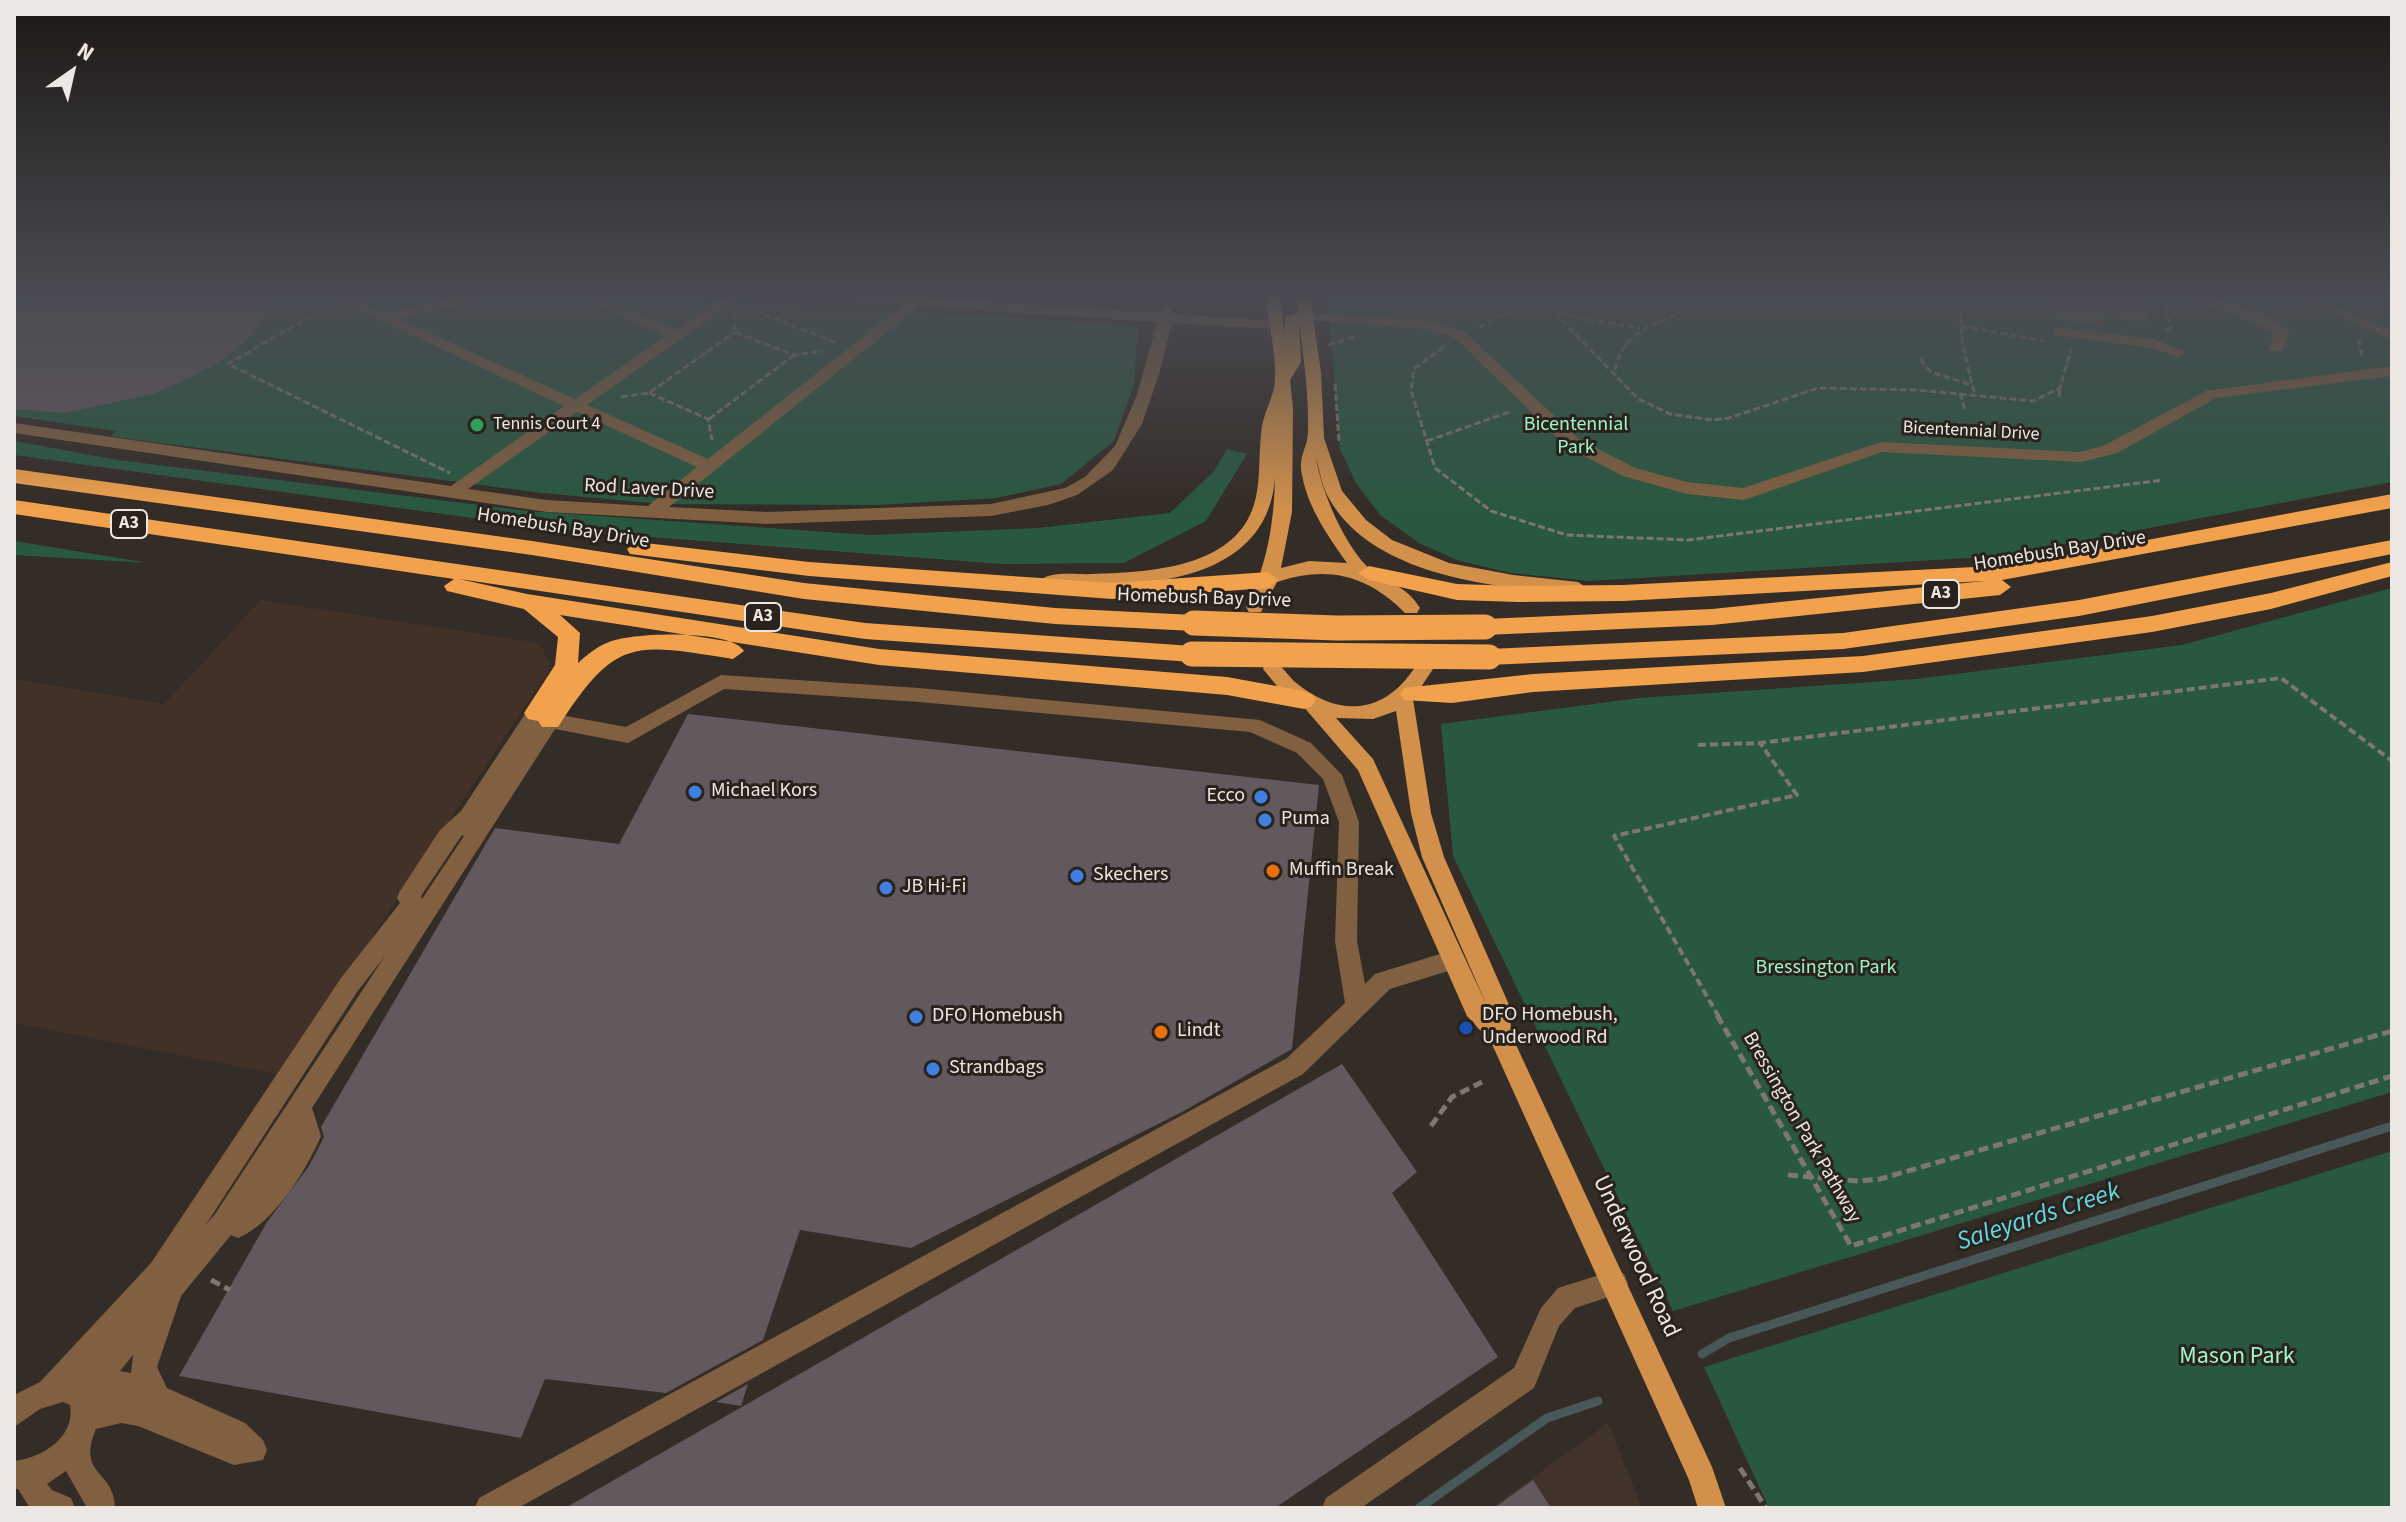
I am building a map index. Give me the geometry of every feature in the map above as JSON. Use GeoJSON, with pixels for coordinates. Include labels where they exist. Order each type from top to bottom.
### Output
{"type":"FeatureCollection","features":[{"type":"Feature","properties":{"kind":"highway","name":"Homebush Bay Drive"},"geometry":{"type":"LineString","coordinates":[[14,476],[532,548],[804,591],[1055,616],[1337,628],[1485,627],[1712,617],[2029,584],[2271,540],[2392,513]]}},
{"type":"Feature","properties":{"kind":"highway"},"geometry":{"type":"LineString","coordinates":[[1366,572],[1457,592],[1623,593],[2014,572],[2392,501]]}},
{"type":"Feature","properties":{"kind":"highway","name":"A3"},"geometry":{"type":"LineString","coordinates":[[14,507],[865,631],[1192,654],[1489,657],[1843,641],[2079,608],[2392,547]]}},
{"type":"Feature","properties":{"kind":"highway"},"geometry":{"type":"LineString","coordinates":[[14,521],[243,541]]}},
{"type":"Feature","properties":{"kind":"highway"},"geometry":{"type":"LineString","coordinates":[[532,548],[597,544],[809,569],[1137,591],[1269,579]]}},
{"type":"Feature","properties":{"kind":"highway"},"geometry":{"type":"LineString","coordinates":[[336,555],[527,602],[879,657],[1227,686],[1307,702]]}},
{"type":"Feature","properties":{"kind":"highway"},"geometry":{"type":"LineString","coordinates":[[1408,697],[1533,683],[1863,664],[2152,624],[2271,601],[2392,569]]}},
{"type":"Feature","properties":{"kind":"highway"},"geometry":{"type":"LineString","coordinates":[[527,602],[569,633],[572,648],[543,717]]}},
{"type":"Feature","properties":{"kind":"highway"},"geometry":{"type":"LineString","coordinates":[[543,717],[587,668],[623,644],[643,641],[793,658],[879,657]]}},
{"type":"Feature","properties":{"kind":"main road"},"geometry":{"type":"LineString","coordinates":[[1255,607],[1269,579],[1283,512],[1285,409],[1279,368]]}},
{"type":"Feature","properties":{"kind":"main road"},"geometry":{"type":"LineString","coordinates":[[1012,584],[1160,573],[1200,565],[1225,553],[1243,539],[1262,509],[1271,406],[1290,368]]}},
{"type":"Feature","properties":{"kind":"main road"},"geometry":{"type":"LineString","coordinates":[[1312,368],[1316,438],[1308,455],[1317,502],[1366,572],[1392,588],[1411,608]]}},
{"type":"Feature","properties":{"kind":"main road"},"geometry":{"type":"LineString","coordinates":[[1316,438],[1326,452],[1326,476],[1341,503],[1365,528],[1402,551],[1428,563],[1476,576],[1623,593]]}},
{"type":"Feature","properties":{"kind":"main road"},"geometry":{"type":"LineString","coordinates":[[1269,579],[1313,566],[1366,572]]}},
{"type":"Feature","properties":{"kind":"main road","name":"Underwood Road"},"geometry":{"type":"LineString","coordinates":[[1272,669],[1366,765],[1475,1009],[1499,1034],[1615,1283],[1672,1408],[1712,1508]]}},
{"type":"Feature","properties":{"kind":"main road"},"geometry":{"type":"LineString","coordinates":[[1307,702],[1365,712],[1390,709],[1408,697],[1424,669]]}},
{"type":"Feature","properties":{"kind":"main road","name":"Underwood Road"},"geometry":{"type":"LineString","coordinates":[[1408,697],[1421,813],[1433,857],[1499,1007],[1499,1034]]}},
{"type":"Feature","properties":{"kind":"street"},"geometry":{"type":"LineString","coordinates":[[499,368],[712,464]]}},
{"type":"Feature","properties":{"kind":"street"},"geometry":{"type":"LineString","coordinates":[[453,494],[466,481],[628,368]]}},
{"type":"Feature","properties":{"kind":"street"},"geometry":{"type":"LineString","coordinates":[[649,514],[833,368]]}},
{"type":"Feature","properties":{"kind":"street","name":"Rod Laver Drive"},"geometry":{"type":"LineString","coordinates":[[14,428],[453,494],[649,514],[865,517],[991,510],[1057,497],[1097,476],[1123,450],[1153,368]]}},
{"type":"Feature","properties":{"kind":"street","name":"Bicentennial Drive"},"geometry":{"type":"LineString","coordinates":[[1495,368],[1573,443],[1629,472],[1687,488],[1744,494],[1881,447],[2081,457],[2111,449],[2212,394],[2392,371]]}},
{"type":"Feature","properties":{"kind":"street"},"geometry":{"type":"LineString","coordinates":[[543,717],[628,735],[721,682],[919,695],[1253,725],[1304,748],[1332,775],[1349,822],[1346,941],[1357,1006]]}},
{"type":"Feature","properties":{"kind":"street"},"geometry":{"type":"LineString","coordinates":[[50,1390],[160,1272],[349,985],[413,903],[408,898],[412,890],[447,836],[468,817],[543,717]]}},
{"type":"Feature","properties":{"kind":"street"},"geometry":{"type":"LineString","coordinates":[[101,1508],[101,1499],[81,1473],[73,1444],[83,1404],[168,1289],[210,1243],[543,717]]}},
{"type":"Feature","properties":{"kind":"street"},"geometry":{"type":"LineString","coordinates":[[489,1508],[1295,1066],[1383,981],[1453,960]]}},
{"type":"Feature","properties":{"kind":"street"},"geometry":{"type":"LineString","coordinates":[[210,1243],[238,1225],[293,1137],[299,1105]]}},
{"type":"Feature","properties":{"kind":"street"},"geometry":{"type":"LineString","coordinates":[[1336,1508],[1524,1378],[1550,1317],[1567,1297],[1615,1283]]}},
{"type":"Feature","properties":{"kind":"street"},"geometry":{"type":"LineString","coordinates":[[151,1393],[154,1387],[143,1369],[168,1300],[168,1289]]}},
{"type":"Feature","properties":{"kind":"street"},"geometry":{"type":"LineString","coordinates":[[14,1413],[32,1398],[63,1388],[83,1404],[138,1412],[234,1451],[253,1450],[235,1433],[151,1393],[112,1383],[83,1404]]}},
{"type":"Feature","properties":{"kind":"street"},"geometry":{"type":"LineString","coordinates":[[61,1508],[42,1500],[23,1474],[47,1468],[73,1444]]}},
{"type":"Feature","properties":{"kind":"path"},"geometry":{"type":"LineString","coordinates":[[236,368],[466,481]]}},
{"type":"Feature","properties":{"kind":"path"},"geometry":{"type":"LineString","coordinates":[[578,403],[649,393],[684,368]]}},
{"type":"Feature","properties":{"kind":"path"},"geometry":{"type":"LineString","coordinates":[[708,419],[776,368]]}},
{"type":"Feature","properties":{"kind":"path"},"geometry":{"type":"LineString","coordinates":[[1612,368],[1637,398],[1662,411],[1690,418],[1729,418],[1818,388],[1960,393],[2033,401],[2060,388]]}},
{"type":"Feature","properties":{"kind":"path"},"geometry":{"type":"LineString","coordinates":[[1928,368],[1931,372],[1972,385]]}},
{"type":"Feature","properties":{"kind":"path"},"geometry":{"type":"LineString","coordinates":[[1969,368],[1975,395]]}},
{"type":"Feature","properties":{"kind":"path"},"geometry":{"type":"LineString","coordinates":[[2059,397],[2065,368]]}},
{"type":"Feature","properties":{"kind":"path"},"geometry":{"type":"LineString","coordinates":[[2359,375],[2360,368]]}},
{"type":"Feature","properties":{"kind":"path"},"geometry":{"type":"LineString","coordinates":[[1334,380],[1338,394],[1339,453]]}},
{"type":"Feature","properties":{"kind":"path"},"geometry":{"type":"LineString","coordinates":[[649,393],[708,419]]}},
{"type":"Feature","properties":{"kind":"path"},"geometry":{"type":"LineString","coordinates":[[1960,393],[1965,410]]}},
{"type":"Feature","properties":{"kind":"path"},"geometry":{"type":"LineString","coordinates":[[1427,441],[1533,404]]}},
{"type":"Feature","properties":{"kind":"path"},"geometry":{"type":"LineString","coordinates":[[708,419],[712,464]]}},
{"type":"Feature","properties":{"kind":"path"},"geometry":{"type":"LineString","coordinates":[[1698,745],[1760,743],[2281,678],[2392,761]]}},
{"type":"Feature","properties":{"kind":"path","name":"Bressington Park Pathway"},"geometry":{"type":"LineString","coordinates":[[1760,743],[1797,795],[1614,836],[1851,1246],[2392,1076]]}},
{"type":"Feature","properties":{"kind":"path"},"geometry":{"type":"LineString","coordinates":[[1788,1175],[1858,1181],[1880,1179],[2392,1031]]}},
{"type":"Feature","properties":{"kind":"path"},"geometry":{"type":"LineString","coordinates":[[1431,1126],[1452,1097],[1482,1082]]}},
{"type":"Feature","properties":{"kind":"path"},"geometry":{"type":"LineString","coordinates":[[199,1273],[230,1290]]}},
{"type":"Feature","properties":{"kind":"path"},"geometry":{"type":"LineString","coordinates":[[1740,1468],[1764,1506]]}},
{"type":"Feature","properties":{"kind":"shaded area"},"geometry":{"type":"Polygon","coordinates":[[[261,600],[540,643],[551,667],[281,1075],[14,1023],[14,679],[164,704],[261,600]]]}},
{"type":"Feature","properties":{"kind":"shaded area"},"geometry":{"type":"Polygon","coordinates":[[[1608,1423],[1642,1508],[1491,1508],[1608,1423]]]}},
{"type":"Feature","properties":{"kind":"green space"},"geometry":{"type":"Polygon","coordinates":[[[14,368],[1135,368],[1134,384],[1114,441],[1061,484],[996,498],[878,505],[661,504],[542,493],[116,437],[110,436],[116,431],[14,416],[14,368]]]}},
{"type":"Feature","properties":{"kind":"green space","name":"Bicentennial Park"},"geometry":{"type":"Polygon","coordinates":[[[1334,368],[2392,368],[2392,482],[2001,556],[1590,581],[1510,573],[1457,560],[1419,543],[1380,515],[1356,483],[1340,449],[1334,368]]]}},
{"type":"Feature","properties":{"kind":"green space"},"geometry":{"type":"Polygon","coordinates":[[[14,441],[118,460],[528,511],[870,535],[1038,528],[1170,513],[1214,471],[1227,449],[1247,454],[1206,521],[1124,563],[1001,564],[559,530],[14,455],[14,441]]]}},
{"type":"Feature","properties":{"kind":"green space"},"geometry":{"type":"Polygon","coordinates":[[[14,541],[149,563],[14,555],[14,541]]]}},
{"type":"Feature","properties":{"kind":"green space","name":"Bressington Park"},"geometry":{"type":"Polygon","coordinates":[[[2392,588],[2392,1092],[1673,1311],[1453,856],[1441,724],[1639,698],[1916,679],[2182,645],[2392,588]]]}},
{"type":"Feature","properties":{"kind":"green space","name":"Mason Park"},"geometry":{"type":"Polygon","coordinates":[[[2392,1151],[2392,1508],[1769,1508],[1704,1367],[2392,1151]]]}},
{"type":"Feature","properties":{"kind":"building"},"geometry":{"type":"Polygon","coordinates":[[[14,368],[208,368],[153,394],[64,413],[14,409],[14,368]]]}},
{"type":"Feature","properties":{"kind":"building","name":"DFO Homebush"},"geometry":{"type":"Polygon","coordinates":[[[688,714],[1319,785],[1292,1049],[1182,1112],[911,1248],[800,1230],[763,1340],[666,1393],[545,1379],[521,1438],[179,1376],[267,1222],[309,1166],[324,1137],[321,1127],[495,828],[619,844],[688,714]]]}},
{"type":"Feature","properties":{"kind":"building"},"geometry":{"type":"Polygon","coordinates":[[[1342,1064],[1417,1172],[1392,1193],[1498,1357],[1275,1508],[565,1508],[1342,1064]]]}},
{"type":"Feature","properties":{"kind":"building"},"geometry":{"type":"Polygon","coordinates":[[[748,1384],[741,1406],[716,1402],[748,1384]]]}},
{"type":"Feature","properties":{"kind":"building"},"geometry":{"type":"Polygon","coordinates":[[[1533,1480],[1551,1508],[1494,1508],[1533,1480]]]}},
{"type":"Feature","properties":{"kind":"waterway","name":"Saleyards Creek"},"geometry":{"type":"LineString","coordinates":[[1702,1354],[1729,1338],[2392,1126]]}},
{"type":"Feature","properties":{"kind":"waterway","name":"Saleyards Creek"},"geometry":{"type":"LineString","coordinates":[[1419,1508],[1547,1418],[1598,1401]]}},
{"type":"Feature","properties":{"kind":"place","name":"Tennis Court 4"},"geometry":{"type":"Point","coordinates":[477,425]}},
{"type":"Feature","properties":{"kind":"place","name":"Michael Kors"},"geometry":{"type":"Point","coordinates":[695,792]}},
{"type":"Feature","properties":{"kind":"place","name":"Ecco"},"geometry":{"type":"Point","coordinates":[1261,797]}},
{"type":"Feature","properties":{"kind":"place","name":"Puma"},"geometry":{"type":"Point","coordinates":[1265,820]}},
{"type":"Feature","properties":{"kind":"place","name":"Muffin Break"},"geometry":{"type":"Point","coordinates":[1273,871]}},
{"type":"Feature","properties":{"kind":"place","name":"Skechers"},"geometry":{"type":"Point","coordinates":[1077,876]}},
{"type":"Feature","properties":{"kind":"place","name":"JB Hi-Fi"},"geometry":{"type":"Point","coordinates":[886,888]}},
{"type":"Feature","properties":{"kind":"place","name":"DFO Homebush"},"geometry":{"type":"Point","coordinates":[916,1017]}},
{"type":"Feature","properties":{"kind":"place","name":"DFO Homebush, Underwood Rd"},"geometry":{"type":"Point","coordinates":[1466,1028]}},
{"type":"Feature","properties":{"kind":"place","name":"Lindt"},"geometry":{"type":"Point","coordinates":[1161,1032]}},
{"type":"Feature","properties":{"kind":"place","name":"Strandbags"},"geometry":{"type":"Point","coordinates":[933,1069]}}]}
